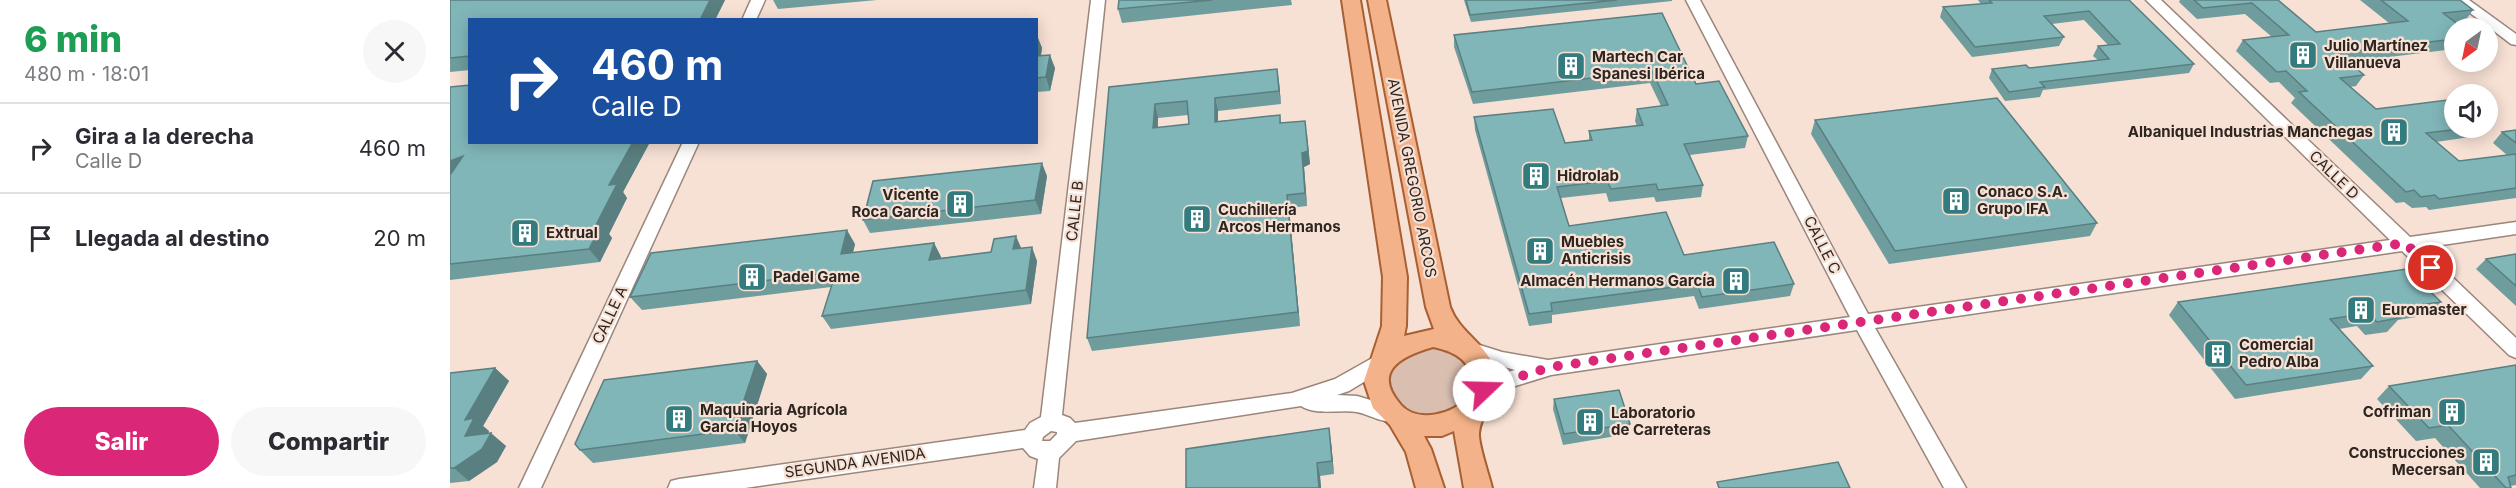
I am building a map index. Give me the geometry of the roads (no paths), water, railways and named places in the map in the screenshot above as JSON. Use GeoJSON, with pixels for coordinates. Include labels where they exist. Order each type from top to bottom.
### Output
{"type":"FeatureCollection","features":[{"type":"Feature","properties":{"kind":"main road","name":"AVENIDA GREGORIO ARCOS"},"geometry":{"type":"LineString","coordinates":[[1351,0],[1395,277],[1394,326],[1385,359]]}},
{"type":"Feature","properties":{"kind":"main road","name":"AVENIDA GREGORIO ARCOS"},"geometry":{"type":"LineString","coordinates":[[1377,0],[1438,307],[1445,326],[1468,349]]}},
{"type":"Feature","properties":{"kind":"main road"},"geometry":{"type":"LineString","coordinates":[[1430,488],[1418,449],[1395,417],[1384,408],[1376,391],[1378,370],[1385,359],[1400,346],[1417,340],[1442,340],[1468,349],[1484,370],[1484,390],[1467,433],[1478,488]]}},
{"type":"Feature","properties":{"kind":"main road"},"geometry":{"type":"LineString","coordinates":[[1395,417],[1422,427],[1440,426],[1458,420],[1478,401]]}},
{"type":"Feature","properties":{"kind":"street"},"geometry":{"type":"LineString","coordinates":[[750,18],[758,0]]}},
{"type":"Feature","properties":{"kind":"street","name":"CALLE B"},"geometry":{"type":"LineString","coordinates":[[1060,427],[1098,0]]}},
{"type":"Feature","properties":{"kind":"street","name":"CALLE C"},"geometry":{"type":"LineString","coordinates":[[1693,0],[1863,323],[1955,488]]}},
{"type":"Feature","properties":{"kind":"street","name":"CALLE D"},"geometry":{"type":"LineString","coordinates":[[2153,0],[2516,350]]}},
{"type":"Feature","properties":{"kind":"street"},"geometry":{"type":"LineString","coordinates":[[2460,0],[2516,41]]}},
{"type":"Feature","properties":{"kind":"street","name":"CALLE A"},"geometry":{"type":"LineString","coordinates":[[530,488],[690,144]]}},
{"type":"Feature","properties":{"kind":"street"},"geometry":{"type":"LineString","coordinates":[[1478,401],[1505,381],[1551,367],[2516,228]]}},
{"type":"Feature","properties":{"kind":"street"},"geometry":{"type":"LineString","coordinates":[[1468,349],[1502,360],[1551,367]]}},
{"type":"Feature","properties":{"kind":"street"},"geometry":{"type":"LineString","coordinates":[[1292,402],[1342,385],[1385,359]]}},
{"type":"Feature","properties":{"kind":"street"},"geometry":{"type":"LineString","coordinates":[[1060,427],[1060,446],[1049,452],[1037,450],[1031,443],[1031,438],[1038,427],[1060,427],[1292,402],[1357,404],[1395,417]]}},
{"type":"Feature","properties":{"kind":"street","name":"SEGUNDA AVENIDA"},"geometry":{"type":"LineString","coordinates":[[679,488],[1031,438]]}},
{"type":"Feature","properties":{"kind":"street"},"geometry":{"type":"LineString","coordinates":[[1045,488],[1049,452]]}},
{"type":"Feature","properties":{"kind":"place","name":"Julio Martínez Villanueva"},"geometry":{"type":"Point","coordinates":[2303,55]}},
{"type":"Feature","properties":{"kind":"place","name":"Martech Car Spanesi Ibérica"},"geometry":{"type":"Point","coordinates":[1571,66]}},
{"type":"Feature","properties":{"kind":"place","name":"Albaniquel Industrias Manchegas"},"geometry":{"type":"Point","coordinates":[2394,132]}},
{"type":"Feature","properties":{"kind":"place","name":"Hidrolab"},"geometry":{"type":"Point","coordinates":[1536,176]}},
{"type":"Feature","properties":{"kind":"place","name":"Conaco S.A. Grupo IFA"},"geometry":{"type":"Point","coordinates":[1956,201]}},
{"type":"Feature","properties":{"kind":"place","name":"Vicente Roca García"},"geometry":{"type":"Point","coordinates":[960,204]}},
{"type":"Feature","properties":{"kind":"place","name":"Cuchillería Arcos Hermanos"},"geometry":{"type":"Point","coordinates":[1197,219]}},
{"type":"Feature","properties":{"kind":"place","name":"Extrual"},"geometry":{"type":"Point","coordinates":[525,233]}},
{"type":"Feature","properties":{"kind":"place","name":"Muebles Anticrisis"},"geometry":{"type":"Point","coordinates":[1540,251]}},
{"type":"Feature","properties":{"kind":"place","name":"Padel Game"},"geometry":{"type":"Point","coordinates":[752,277]}},
{"type":"Feature","properties":{"kind":"place","name":"Almacén Hermanos García"},"geometry":{"type":"Point","coordinates":[1736,281]}},
{"type":"Feature","properties":{"kind":"place","name":"Euromaster"},"geometry":{"type":"Point","coordinates":[2361,310]}},
{"type":"Feature","properties":{"kind":"place","name":"Comercial Pedro Alba"},"geometry":{"type":"Point","coordinates":[2218,354]}},
{"type":"Feature","properties":{"kind":"place","name":"Cofriman"},"geometry":{"type":"Point","coordinates":[2452,412]}},
{"type":"Feature","properties":{"kind":"place","name":"Maquinaria Agrícola García Hoyos"},"geometry":{"type":"Point","coordinates":[679,419]}},
{"type":"Feature","properties":{"kind":"place","name":"Laboratorio de Carreteras"},"geometry":{"type":"Point","coordinates":[1590,422]}},
{"type":"Feature","properties":{"kind":"place","name":"Construcciones Mecersan"},"geometry":{"type":"Point","coordinates":[2486,462]}}]}
